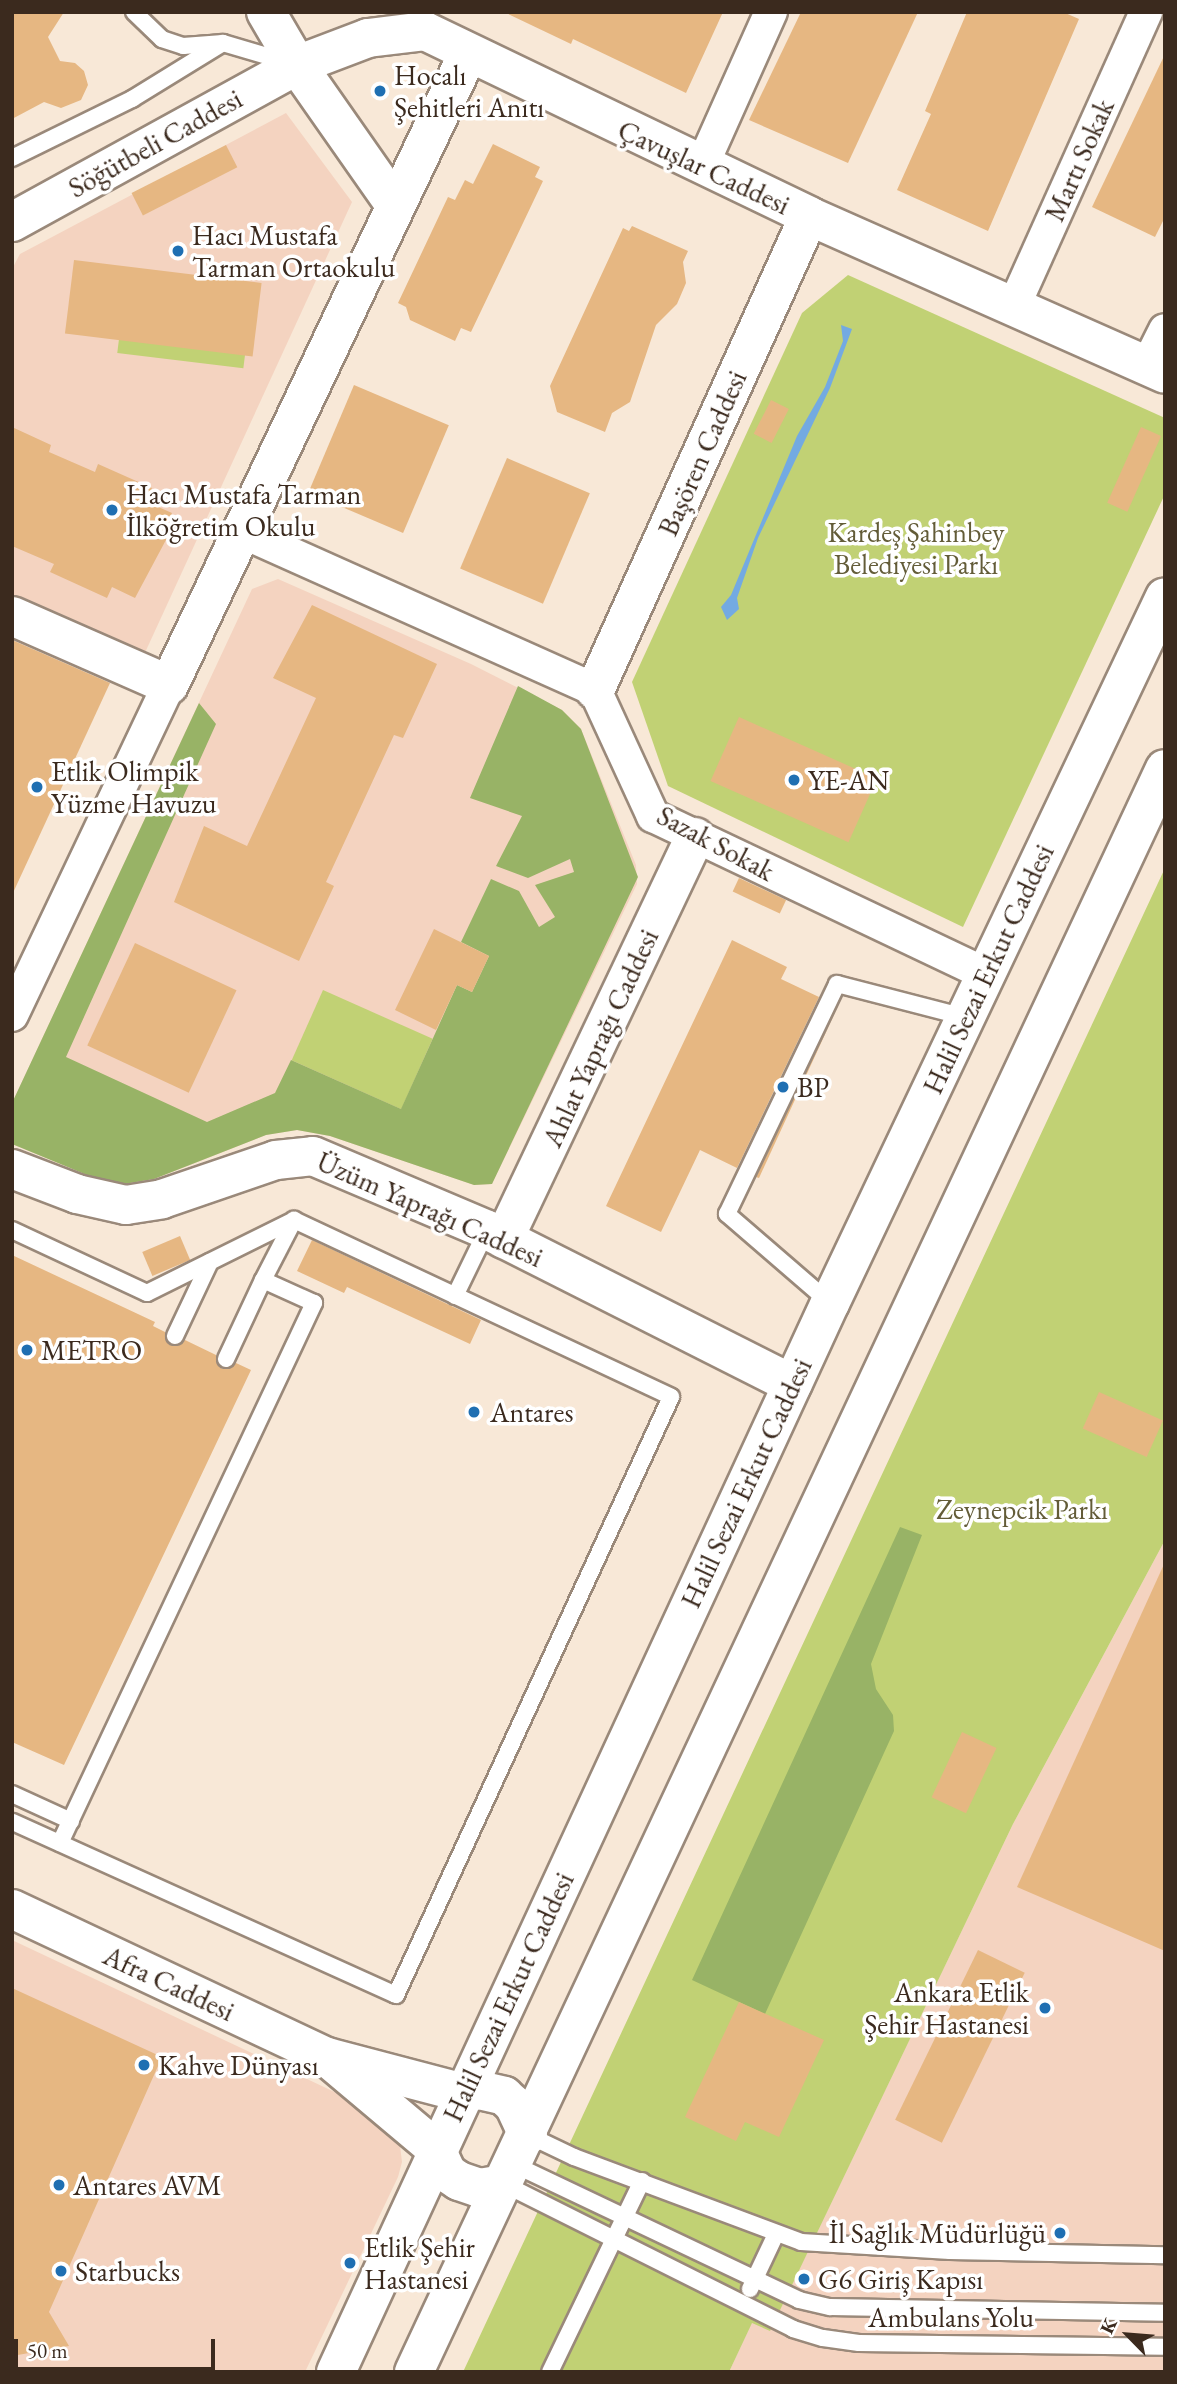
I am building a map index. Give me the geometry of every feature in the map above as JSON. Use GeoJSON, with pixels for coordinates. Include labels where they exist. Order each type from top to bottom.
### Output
{"type":"FeatureCollection","features":[{"type":"Feature","properties":{"kind":"street"},"geometry":{"type":"LineString","coordinates":[[266,12],[297,65],[395,205]]}},
{"type":"Feature","properties":{"kind":"street"},"geometry":{"type":"LineString","coordinates":[[702,166],[771,12]]}},
{"type":"Feature","properties":{"kind":"street","name":"Martı Sokak"},"geometry":{"type":"LineString","coordinates":[[1013,308],[1146,12]]}},
{"type":"Feature","properties":{"kind":"street","name":"Çavuşlar Caddesi"},"geometry":{"type":"LineString","coordinates":[[297,65],[368,38],[430,22],[468,54],[702,166],[1013,308],[1159,368]]}},
{"type":"Feature","properties":{"kind":"street"},"geometry":{"type":"LineString","coordinates":[[12,1016],[468,54]]}},
{"type":"Feature","properties":{"kind":"street","name":"Söğütbeli Caddesi"},"geometry":{"type":"LineString","coordinates":[[12,222],[297,65]]}},
{"type":"Feature","properties":{"kind":"street","name":"Başören Caddesi"},"geometry":{"type":"LineString","coordinates":[[595,690],[809,216]]}},
{"type":"Feature","properties":{"kind":"street"},"geometry":{"type":"LineString","coordinates":[[1159,368],[1165,330]]}},
{"type":"Feature","properties":{"kind":"street"},"geometry":{"type":"LineString","coordinates":[[240,531],[595,690]]}},
{"type":"Feature","properties":{"kind":"street","name":"Halil Sezai Erkut Caddesi"},"geometry":{"type":"LineString","coordinates":[[336,2372],[436,2149],[792,1384],[1165,597]]}},
{"type":"Feature","properties":{"kind":"street"},"geometry":{"type":"LineString","coordinates":[[12,616],[169,685]]}},
{"type":"Feature","properties":{"kind":"street","name":"Sazak Sokak"},"geometry":{"type":"LineString","coordinates":[[595,690],[653,816],[985,974]]}},
{"type":"Feature","properties":{"kind":"street"},"geometry":{"type":"LineString","coordinates":[[414,2372],[1165,769]]}},
{"type":"Feature","properties":{"kind":"street","name":"Ahlat Yaprağı Caddesi"},"geometry":{"type":"LineString","coordinates":[[496,1234],[695,837]]}},
{"type":"Feature","properties":{"kind":"street","name":"Üzüm Yaprağı Caddesi"},"geometry":{"type":"LineString","coordinates":[[12,1169],[88,1198],[126,1205],[162,1199],[276,1160],[313,1156],[496,1234],[792,1384]]}},
{"type":"Feature","properties":{"kind":"street","name":"Afra Caddesi"},"geometry":{"type":"LineString","coordinates":[[12,1909],[327,2057],[464,2093]]}},
{"type":"Feature","properties":{"kind":"street","name":"Afra Caddesi"},"geometry":{"type":"LineString","coordinates":[[327,2057],[436,2149]]}},
{"type":"Feature","properties":{"kind":"street"},"geometry":{"type":"LineString","coordinates":[[464,2093],[479,2090],[504,2096],[514,2105],[515,2161]]}},
{"type":"Feature","properties":{"kind":"street"},"geometry":{"type":"LineString","coordinates":[[436,2149],[447,2174],[479,2188],[515,2161]]}},
{"type":"Feature","properties":{"kind":"lane"},"geometry":{"type":"LineString","coordinates":[[134,12],[162,39],[183,46],[223,43],[297,65]]}},
{"type":"Feature","properties":{"kind":"lane"},"geometry":{"type":"LineString","coordinates":[[12,158],[132,99],[223,43]]}},
{"type":"Feature","properties":{"kind":"lane"},"geometry":{"type":"LineString","coordinates":[[830,1303],[727,1214],[836,984],[965,1017]]}},
{"type":"Feature","properties":{"kind":"lane"},"geometry":{"type":"LineString","coordinates":[[12,1230],[148,1293],[294,1220]]}},
{"type":"Feature","properties":{"kind":"lane"},"geometry":{"type":"LineString","coordinates":[[226,1359],[294,1220]]}},
{"type":"Feature","properties":{"kind":"lane"},"geometry":{"type":"LineString","coordinates":[[12,1822],[396,1995],[671,1397],[294,1220]]}},
{"type":"Feature","properties":{"kind":"lane"},"geometry":{"type":"LineString","coordinates":[[456,1296],[496,1234]]}},
{"type":"Feature","properties":{"kind":"lane"},"geometry":{"type":"LineString","coordinates":[[175,1336],[210,1262]]}},
{"type":"Feature","properties":{"kind":"lane"},"geometry":{"type":"LineString","coordinates":[[60,1843],[314,1303],[263,1280]]}},
{"type":"Feature","properties":{"kind":"lane"},"geometry":{"type":"LineString","coordinates":[[12,1794],[71,1821]]}},
{"type":"Feature","properties":{"kind":"lane"},"geometry":{"type":"LineString","coordinates":[[515,2161],[574,2157],[642,2181],[775,2236],[847,2247],[1165,2255]]}},
{"type":"Feature","properties":{"kind":"lane"},"geometry":{"type":"LineString","coordinates":[[515,2161],[753,2282],[830,2307],[1165,2313]]}},
{"type":"Feature","properties":{"kind":"lane","name":"Ambulans Yolu"},"geometry":{"type":"LineString","coordinates":[[515,2161],[615,2240],[793,2329],[859,2343],[1165,2347]]}},
{"type":"Feature","properties":{"kind":"lane"},"geometry":{"type":"LineString","coordinates":[[550,2372],[642,2181]]}},
{"type":"Feature","properties":{"kind":"lane"},"geometry":{"type":"LineString","coordinates":[[744,2304],[775,2236]]}},
{"type":"Feature","properties":{"kind":"shaded area"},"geometry":{"type":"Polygon","coordinates":[[[286,113],[352,202],[143,657],[12,599],[12,269],[20,254],[286,113]]]}},
{"type":"Feature","properties":{"kind":"shaded area"},"geometry":{"type":"Polygon","coordinates":[[[278,579],[471,664],[562,710],[581,729],[636,865],[637,884],[492,1184],[474,1185],[330,1136],[297,1130],[266,1135],[154,1179],[124,1184],[104,1182],[12,1144],[12,1103],[252,589],[278,579]]]}},
{"type":"Feature","properties":{"kind":"shaded area","name":"Ankara Etlik Şehir Hastanesi"},"geometry":{"type":"Polygon","coordinates":[[[1165,1540],[1165,2372],[729,2372],[752,2322],[770,2330],[1013,1824],[1165,1540]]]}},
{"type":"Feature","properties":{"kind":"shaded area"},"geometry":{"type":"Polygon","coordinates":[[[12,1940],[360,2104],[399,2138],[402,2162],[398,2177],[305,2372],[12,2372],[12,1940]]]}},
{"type":"Feature","properties":{"kind":"green space","name":"Kardeş Şahinbey Belediyesi Parkı"},"geometry":{"type":"Polygon","coordinates":[[[848,275],[1165,418],[1165,494],[963,927],[668,786],[632,682],[802,313],[848,275]]]}},
{"type":"Feature","properties":{"kind":"green space"},"geometry":{"type":"Polygon","coordinates":[[[119,339],[245,354],[243,368],[117,353],[119,339]]]}},
{"type":"Feature","properties":{"kind":"green space"},"geometry":{"type":"Polygon","coordinates":[[[518,686],[562,710],[581,729],[638,877],[492,1184],[474,1185],[330,1136],[297,1130],[266,1135],[154,1179],[124,1184],[104,1182],[12,1144],[12,1103],[199,703],[216,724],[66,1057],[207,1122],[275,1093],[291,1060],[401,1109],[457,985],[472,992],[489,956],[461,942],[491,879],[519,891],[539,927],[555,917],[535,885],[574,872],[570,859],[528,878],[496,866],[522,816],[470,798],[518,686]]]}},
{"type":"Feature","properties":{"kind":"green space","name":"Zeynepcik Parkı"},"geometry":{"type":"Polygon","coordinates":[[[1165,868],[1165,1540],[1013,1824],[770,2331],[752,2323],[729,2372],[463,2372],[1165,868]]]}},
{"type":"Feature","properties":{"kind":"green space"},"geometry":{"type":"Polygon","coordinates":[[[323,990],[433,1039],[401,1109],[292,1060],[323,990]]]}},
{"type":"Feature","properties":{"kind":"green space"},"geometry":{"type":"Polygon","coordinates":[[[900,1527],[922,1535],[871,1664],[876,1689],[893,1715],[894,1731],[765,2014],[692,1980],[900,1527]]]}},
{"type":"Feature","properties":{"kind":"water"},"geometry":{"type":"Polygon","coordinates":[[[841,325],[852,329],[830,388],[758,538],[737,598],[739,609],[727,620],[721,607],[731,595],[797,436],[825,387],[843,341],[841,325]]]}},
{"type":"Feature","properties":{"kind":"building"},"geometry":{"type":"Polygon","coordinates":[[[12,12],[64,12],[48,37],[60,61],[75,63],[84,71],[88,85],[81,100],[61,108],[44,102],[12,119],[12,12]]]}},
{"type":"Feature","properties":{"kind":"building"},"geometry":{"type":"Polygon","coordinates":[[[504,12],[723,12],[686,93],[573,39],[571,44],[504,12]]]}},
{"type":"Feature","properties":{"kind":"building"},"geometry":{"type":"Polygon","coordinates":[[[801,12],[918,12],[848,163],[749,120],[801,12]]]}},
{"type":"Feature","properties":{"kind":"building"},"geometry":{"type":"Polygon","coordinates":[[[967,12],[1063,12],[1079,19],[988,231],[897,190],[931,114],[925,111],[967,12]]]}},
{"type":"Feature","properties":{"kind":"building"},"geometry":{"type":"Polygon","coordinates":[[[1165,54],[1165,217],[1155,237],[1092,207],[1165,54]]]}},
{"type":"Feature","properties":{"kind":"building"},"geometry":{"type":"Polygon","coordinates":[[[493,144],[540,167],[535,177],[543,181],[471,332],[461,328],[455,341],[410,320],[406,307],[398,303],[448,197],[455,200],[465,180],[473,184],[493,144]]]}},
{"type":"Feature","properties":{"kind":"building"},"geometry":{"type":"Polygon","coordinates":[[[226,145],[237,167],[143,215],[132,193],[226,145]]]}},
{"type":"Feature","properties":{"kind":"building"},"geometry":{"type":"Polygon","coordinates":[[[632,226],[688,251],[683,262],[686,283],[677,304],[656,325],[630,402],[612,413],[605,432],[557,412],[550,386],[623,228],[629,231],[632,226]]]}},
{"type":"Feature","properties":{"kind":"building"},"geometry":{"type":"Polygon","coordinates":[[[74,260],[262,283],[253,356],[65,333],[74,260]]]}},
{"type":"Feature","properties":{"kind":"building"},"geometry":{"type":"Polygon","coordinates":[[[354,385],[449,425],[403,533],[308,493],[354,385]]]}},
{"type":"Feature","properties":{"kind":"building"},"geometry":{"type":"Polygon","coordinates":[[[771,400],[789,409],[772,443],[754,434],[771,400]]]}},
{"type":"Feature","properties":{"kind":"building"},"geometry":{"type":"Polygon","coordinates":[[[12,427],[51,445],[49,452],[95,472],[98,464],[152,488],[147,502],[172,513],[162,536],[167,538],[135,598],[112,587],[107,598],[50,572],[54,564],[12,546],[12,427]]]}},
{"type":"Feature","properties":{"kind":"building"},"geometry":{"type":"Polygon","coordinates":[[[1141,427],[1161,436],[1127,512],[1107,503],[1141,427]]]}},
{"type":"Feature","properties":{"kind":"building"},"geometry":{"type":"Polygon","coordinates":[[[507,458],[590,493],[543,604],[460,568],[507,458]]]}},
{"type":"Feature","properties":{"kind":"building"},"geometry":{"type":"Polygon","coordinates":[[[312,605],[437,664],[403,738],[394,735],[326,882],[334,886],[299,961],[174,902],[204,826],[247,846],[316,698],[273,678],[312,605]]]}},
{"type":"Feature","properties":{"kind":"building","name":"Etlik Olimpik Yüzme Havuzu"},"geometry":{"type":"Polygon","coordinates":[[[12,640],[110,683],[12,895],[12,640]]]}},
{"type":"Feature","properties":{"kind":"building","name":"YE-AN"},"geometry":{"type":"Polygon","coordinates":[[[739,717],[877,778],[848,842],[711,781],[739,717]]]}},
{"type":"Feature","properties":{"kind":"building"},"geometry":{"type":"Polygon","coordinates":[[[739,878],[786,900],[780,914],[733,892],[739,878]]]}},
{"type":"Feature","properties":{"kind":"building"},"geometry":{"type":"Polygon","coordinates":[[[434,929],[489,956],[472,992],[457,985],[436,1030],[395,1010],[434,929]]]}},
{"type":"Feature","properties":{"kind":"building"},"geometry":{"type":"Polygon","coordinates":[[[732,940],[787,967],[781,979],[819,997],[737,1168],[700,1150],[661,1232],[606,1206],[732,940]]]}},
{"type":"Feature","properties":{"kind":"building"},"geometry":{"type":"Polygon","coordinates":[[[135,943],[237,990],[189,1093],[87,1045],[135,943]]]}},
{"type":"Feature","properties":{"kind":"building"},"geometry":{"type":"Polygon","coordinates":[[[838,1006],[759,1178],[756,1177],[838,1006]]]}},
{"type":"Feature","properties":{"kind":"building"},"geometry":{"type":"Polygon","coordinates":[[[180,1236],[190,1260],[152,1276],[142,1252],[180,1236]]]}},
{"type":"Feature","properties":{"kind":"building"},"geometry":{"type":"Polygon","coordinates":[[[312,1240],[481,1320],[470,1344],[347,1287],[344,1293],[297,1271],[312,1240]]]}},
{"type":"Feature","properties":{"kind":"building"},"geometry":{"type":"Polygon","coordinates":[[[12,1255],[155,1322],[153,1326],[165,1332],[170,1345],[185,1340],[216,1355],[222,1369],[236,1363],[251,1370],[64,1765],[12,1742],[12,1255]]]}},
{"type":"Feature","properties":{"kind":"building"},"geometry":{"type":"Polygon","coordinates":[[[1099,1392],[1163,1420],[1147,1457],[1083,1429],[1099,1392]]]}},
{"type":"Feature","properties":{"kind":"building"},"geometry":{"type":"Polygon","coordinates":[[[1165,1562],[1165,1951],[1017,1887],[1165,1562]]]}},
{"type":"Feature","properties":{"kind":"building"},"geometry":{"type":"Polygon","coordinates":[[[962,1732],[996,1748],[966,1813],[932,1797],[962,1732]]]}},
{"type":"Feature","properties":{"kind":"building"},"geometry":{"type":"Polygon","coordinates":[[[978,1950],[1025,1973],[942,2143],[895,2120],[978,1950]]]}},
{"type":"Feature","properties":{"kind":"building","name":"Antares AVM"},"geometry":{"type":"Polygon","coordinates":[[[12,1988],[162,2057],[49,2312],[69,2346],[12,2356],[12,1988]]]}},
{"type":"Feature","properties":{"kind":"building"},"geometry":{"type":"Polygon","coordinates":[[[739,2002],[824,2040],[779,2137],[745,2122],[736,2141],[685,2117],[739,2002]]]}},
{"type":"Feature","properties":{"kind":"place","name":"Hocalı Şehitleri Anıtı"},"geometry":{"type":"Point","coordinates":[380,91]}},
{"type":"Feature","properties":{"kind":"place","name":"Hacı Mustafa Tarman Ortaokulu"},"geometry":{"type":"Point","coordinates":[178,251]}},
{"type":"Feature","properties":{"kind":"place","name":"Hacı Mustafa Tarman İlköğretim Okulu"},"geometry":{"type":"Point","coordinates":[112,510]}},
{"type":"Feature","properties":{"kind":"place","name":"YE-AN"},"geometry":{"type":"Point","coordinates":[794,780]}},
{"type":"Feature","properties":{"kind":"place","name":"Etlik Olimpik Yüzme Havuzu"},"geometry":{"type":"Point","coordinates":[37,787]}},
{"type":"Feature","properties":{"kind":"place","name":"BP"},"geometry":{"type":"Point","coordinates":[783,1087]}},
{"type":"Feature","properties":{"kind":"place","name":"METRO"},"geometry":{"type":"Point","coordinates":[27,1350]}},
{"type":"Feature","properties":{"kind":"place","name":"Antares"},"geometry":{"type":"Point","coordinates":[474,1412]}},
{"type":"Feature","properties":{"kind":"place","name":"Ankara Etlik Şehir Hastanesi"},"geometry":{"type":"Point","coordinates":[1045,2008]}},
{"type":"Feature","properties":{"kind":"place","name":"Kahve Dünyası"},"geometry":{"type":"Point","coordinates":[144,2065]}},
{"type":"Feature","properties":{"kind":"place","name":"Antares AVM"},"geometry":{"type":"Point","coordinates":[59,2185]}},
{"type":"Feature","properties":{"kind":"place","name":"İl Sağlık Müdürlüğü"},"geometry":{"type":"Point","coordinates":[1060,2233]}},
{"type":"Feature","properties":{"kind":"place","name":"Etlik Şehir Hastanesi"},"geometry":{"type":"Point","coordinates":[350,2263]}},
{"type":"Feature","properties":{"kind":"place","name":"Starbucks"},"geometry":{"type":"Point","coordinates":[61,2271]}},
{"type":"Feature","properties":{"kind":"place","name":"G6 Giriş Kapısı"},"geometry":{"type":"Point","coordinates":[804,2279]}}]}
